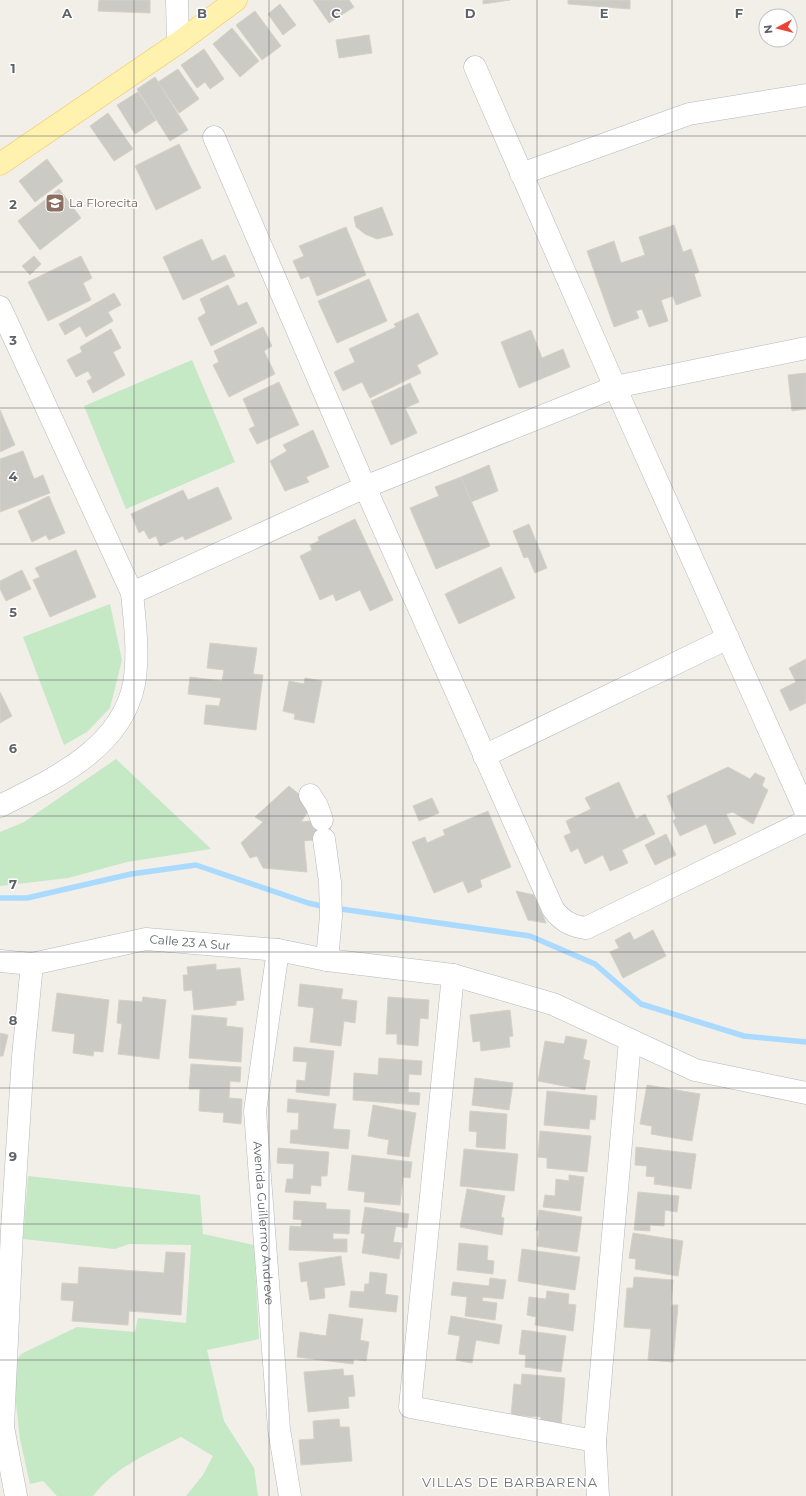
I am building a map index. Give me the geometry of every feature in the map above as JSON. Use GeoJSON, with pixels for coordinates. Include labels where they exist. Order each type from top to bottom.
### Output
{"type":"FeatureCollection","features":[{"type":"Feature","properties":{"kind":"main road"},"geometry":{"type":"LineString","coordinates":[[0,164],[178,43],[236,0]]}},
{"type":"Feature","properties":{"kind":"street"},"geometry":{"type":"LineString","coordinates":[[177,0],[178,43]]}},
{"type":"Feature","properties":{"kind":"street"},"geometry":{"type":"LineString","coordinates":[[475,67],[615,387],[806,812]]}},
{"type":"Feature","properties":{"kind":"street"},"geometry":{"type":"LineString","coordinates":[[521,174],[689,114],[806,95]]}},
{"type":"Feature","properties":{"kind":"street"},"geometry":{"type":"LineString","coordinates":[[214,137],[365,487],[553,910],[567,923],[576,927],[586,928],[806,821]]}},
{"type":"Feature","properties":{"kind":"street"},"geometry":{"type":"LineString","coordinates":[[0,307],[132,593],[136,639],[134,684],[123,714],[102,743],[50,781],[0,806]]}},
{"type":"Feature","properties":{"kind":"street"},"geometry":{"type":"LineString","coordinates":[[132,593],[365,487],[615,387],[806,348]]}},
{"type":"Feature","properties":{"kind":"street"},"geometry":{"type":"LineString","coordinates":[[484,756],[728,638]]}},
{"type":"Feature","properties":{"kind":"street"},"geometry":{"type":"LineString","coordinates":[[310,795],[317,806],[323,830],[330,882],[331,916],[327,960]]}},
{"type":"Feature","properties":{"kind":"street","name":"Calle 23 A Sur"},"geometry":{"type":"LineString","coordinates":[[0,961],[32,964],[146,939],[278,950],[327,960],[453,975],[553,1004],[695,1070],[806,1092]]}},
{"type":"Feature","properties":{"kind":"street","name":"Avenida Guillermo Andreve"},"geometry":{"type":"LineString","coordinates":[[278,950],[255,1111],[279,1429],[290,1496]]}},
{"type":"Feature","properties":{"kind":"street"},"geometry":{"type":"LineString","coordinates":[[16,1496],[3,1427],[12,1230],[23,1057],[32,964]]}},
{"type":"Feature","properties":{"kind":"street"},"geometry":{"type":"LineString","coordinates":[[453,975],[410,1407],[595,1441]]}},
{"type":"Feature","properties":{"kind":"street"},"geometry":{"type":"LineString","coordinates":[[598,1496],[595,1441],[630,1040]]}},
{"type":"Feature","properties":{"kind":"green space"},"geometry":{"type":"Polygon","coordinates":[[[192,360],[235,462],[126,509],[84,406],[192,360]]]}},
{"type":"Feature","properties":{"kind":"green space"},"geometry":{"type":"Polygon","coordinates":[[[110,604],[122,660],[110,708],[87,732],[64,745],[23,637],[110,604]]]}},
{"type":"Feature","properties":{"kind":"green space"},"geometry":{"type":"Polygon","coordinates":[[[116,759],[211,849],[127,862],[68,878],[0,886],[0,832],[24,822],[116,759]]]}},
{"type":"Feature","properties":{"kind":"green space"},"geometry":{"type":"Polygon","coordinates":[[[28,1176],[200,1195],[203,1234],[254,1245],[259,1339],[207,1350],[224,1421],[254,1468],[258,1496],[186,1496],[203,1475],[213,1456],[181,1437],[145,1455],[122,1469],[93,1496],[57,1496],[43,1481],[30,1484],[20,1439],[12,1368],[21,1354],[77,1327],[135,1332],[138,1318],[186,1323],[191,1245],[129,1244],[115,1249],[23,1239],[28,1176]]]}},
{"type":"Feature","properties":{"kind":"building"},"geometry":{"type":"Polygon","coordinates":[[[99,0],[150,0],[150,13],[98,11],[99,0]]]}},
{"type":"Feature","properties":{"kind":"building"},"geometry":{"type":"Polygon","coordinates":[[[313,0],[349,0],[354,7],[329,23],[313,0]]]}},
{"type":"Feature","properties":{"kind":"building"},"geometry":{"type":"Polygon","coordinates":[[[483,0],[510,0],[483,4],[483,0]]]}},
{"type":"Feature","properties":{"kind":"building"},"geometry":{"type":"Polygon","coordinates":[[[568,0],[630,0],[630,9],[568,4],[568,0]]]}},
{"type":"Feature","properties":{"kind":"building"},"geometry":{"type":"Polygon","coordinates":[[[280,4],[296,25],[283,35],[268,14],[280,4]]]}},
{"type":"Feature","properties":{"kind":"building"},"geometry":{"type":"Polygon","coordinates":[[[255,11],[281,46],[262,60],[236,25],[255,11]]]}},
{"type":"Feature","properties":{"kind":"building"},"geometry":{"type":"Polygon","coordinates":[[[232,28],[259,61],[240,77],[213,44],[232,28]]]}},
{"type":"Feature","properties":{"kind":"building"},"geometry":{"type":"Polygon","coordinates":[[[369,35],[372,53],[339,58],[336,40],[369,35]]]}},
{"type":"Feature","properties":{"kind":"building"},"geometry":{"type":"Polygon","coordinates":[[[204,49],[224,79],[210,89],[205,82],[197,88],[181,65],[204,49]]]}},
{"type":"Feature","properties":{"kind":"building"},"geometry":{"type":"Polygon","coordinates":[[[178,69],[199,99],[179,113],[158,82],[178,69]]]}},
{"type":"Feature","properties":{"kind":"building"},"geometry":{"type":"Polygon","coordinates":[[[155,77],[188,130],[170,141],[137,89],[155,77]]]}},
{"type":"Feature","properties":{"kind":"building"},"geometry":{"type":"Polygon","coordinates":[[[138,92],[156,120],[135,134],[117,105],[138,92]]]}},
{"type":"Feature","properties":{"kind":"building"},"geometry":{"type":"Polygon","coordinates":[[[108,113],[133,149],[114,161],[90,126],[108,113]]]}},
{"type":"Feature","properties":{"kind":"building"},"geometry":{"type":"Polygon","coordinates":[[[179,144],[201,188],[156,210],[135,166],[179,144]]]}},
{"type":"Feature","properties":{"kind":"building"},"geometry":{"type":"Polygon","coordinates":[[[47,159],[63,181],[35,202],[19,181],[47,159]]]}},
{"type":"Feature","properties":{"kind":"building"},"geometry":{"type":"Polygon","coordinates":[[[59,189],[81,218],[40,250],[18,221],[59,189]]]}},
{"type":"Feature","properties":{"kind":"building"},"geometry":{"type":"Polygon","coordinates":[[[382,207],[393,235],[377,239],[365,234],[356,227],[354,217],[382,207]]]}},
{"type":"Feature","properties":{"kind":"building"},"geometry":{"type":"Polygon","coordinates":[[[674,225],[683,252],[691,249],[699,272],[694,274],[701,296],[676,305],[673,296],[661,300],[668,321],[649,327],[642,309],[636,311],[639,318],[614,327],[587,251],[614,241],[621,263],[645,255],[639,237],[674,225]]]}},
{"type":"Feature","properties":{"kind":"building"},"geometry":{"type":"Polygon","coordinates":[[[346,227],[366,275],[317,296],[309,276],[301,279],[293,261],[304,256],[299,246],[346,227]]]}},
{"type":"Feature","properties":{"kind":"building"},"geometry":{"type":"Polygon","coordinates":[[[202,239],[212,261],[225,255],[235,276],[183,300],[163,257],[202,239]]]}},
{"type":"Feature","properties":{"kind":"building"},"geometry":{"type":"Polygon","coordinates":[[[34,256],[41,264],[30,275],[22,266],[34,256]]]}},
{"type":"Feature","properties":{"kind":"building"},"geometry":{"type":"Polygon","coordinates":[[[81,256],[92,278],[83,283],[91,300],[48,321],[28,282],[81,256]]]}},
{"type":"Feature","properties":{"kind":"building"},"geometry":{"type":"Polygon","coordinates":[[[369,279],[387,321],[337,343],[318,301],[369,279]]]}},
{"type":"Feature","properties":{"kind":"building"},"geometry":{"type":"Polygon","coordinates":[[[228,285],[238,306],[247,302],[257,323],[211,346],[198,318],[206,313],[200,299],[228,285]]]}},
{"type":"Feature","properties":{"kind":"building"},"geometry":{"type":"Polygon","coordinates":[[[114,293],[121,305],[108,312],[113,321],[86,337],[80,326],[65,335],[59,324],[114,293]]]}},
{"type":"Feature","properties":{"kind":"building"},"geometry":{"type":"Polygon","coordinates":[[[418,313],[438,354],[417,365],[421,373],[370,398],[362,382],[343,391],[334,372],[355,362],[349,349],[396,327],[394,324],[418,313]]]}},
{"type":"Feature","properties":{"kind":"building"},"geometry":{"type":"Polygon","coordinates":[[[263,327],[272,346],[264,351],[275,374],[229,397],[213,365],[219,362],[214,351],[263,327]]]}},
{"type":"Feature","properties":{"kind":"building"},"geometry":{"type":"Polygon","coordinates":[[[111,329],[121,348],[113,352],[125,375],[93,393],[87,381],[92,378],[88,371],[76,377],[67,360],[82,352],[80,347],[111,329]]]}},
{"type":"Feature","properties":{"kind":"building"},"geometry":{"type":"Polygon","coordinates":[[[531,330],[542,358],[563,349],[570,367],[519,388],[501,342],[531,330]]]}},
{"type":"Feature","properties":{"kind":"building"},"geometry":{"type":"Polygon","coordinates":[[[806,373],[806,409],[792,411],[788,375],[806,373]]]}},
{"type":"Feature","properties":{"kind":"building"},"geometry":{"type":"Polygon","coordinates":[[[279,382],[299,425],[257,444],[249,429],[255,426],[243,399],[279,382]]]}},
{"type":"Feature","properties":{"kind":"building"},"geometry":{"type":"Polygon","coordinates":[[[410,383],[419,402],[405,408],[417,433],[391,445],[371,401],[410,383]]]}},
{"type":"Feature","properties":{"kind":"building"},"geometry":{"type":"Polygon","coordinates":[[[0,410],[15,445],[0,452],[0,410]]]}},
{"type":"Feature","properties":{"kind":"building"},"geometry":{"type":"Polygon","coordinates":[[[313,430],[329,467],[306,477],[309,482],[285,491],[270,461],[287,451],[283,445],[313,430]]]}},
{"type":"Feature","properties":{"kind":"building"},"geometry":{"type":"Polygon","coordinates":[[[23,451],[34,479],[43,475],[50,493],[0,512],[0,459],[23,451]]]}},
{"type":"Feature","properties":{"kind":"building"},"geometry":{"type":"Polygon","coordinates":[[[489,465],[498,491],[471,502],[461,477],[489,465]]]}},
{"type":"Feature","properties":{"kind":"building"},"geometry":{"type":"Polygon","coordinates":[[[461,477],[490,546],[436,569],[410,508],[439,496],[435,487],[461,477]]]}},
{"type":"Feature","properties":{"kind":"building"},"geometry":{"type":"Polygon","coordinates":[[[218,487],[232,519],[185,540],[183,536],[160,546],[156,536],[149,539],[144,530],[139,533],[131,514],[183,490],[188,500],[218,487]]]}},
{"type":"Feature","properties":{"kind":"building"},"geometry":{"type":"Polygon","coordinates":[[[49,496],[65,533],[49,540],[46,535],[32,542],[18,511],[49,496]]]}},
{"type":"Feature","properties":{"kind":"building"},"geometry":{"type":"Polygon","coordinates":[[[355,519],[393,600],[370,611],[360,590],[336,601],[333,594],[320,600],[300,556],[312,550],[310,545],[319,541],[318,537],[355,519]]]}},
{"type":"Feature","properties":{"kind":"building"},"geometry":{"type":"Polygon","coordinates":[[[529,524],[547,568],[535,573],[528,557],[524,558],[513,531],[529,524]]]}},
{"type":"Feature","properties":{"kind":"building"},"geometry":{"type":"Polygon","coordinates":[[[76,550],[96,597],[50,617],[33,580],[40,577],[35,568],[76,550]]]}},
{"type":"Feature","properties":{"kind":"building"},"geometry":{"type":"Polygon","coordinates":[[[501,567],[515,598],[459,624],[445,594],[501,567]]]}},
{"type":"Feature","properties":{"kind":"building"},"geometry":{"type":"Polygon","coordinates":[[[22,570],[31,589],[6,601],[0,589],[0,581],[22,570]]]}},
{"type":"Feature","properties":{"kind":"building"},"geometry":{"type":"Polygon","coordinates":[[[210,643],[257,648],[253,674],[263,675],[256,730],[204,724],[206,705],[219,706],[221,698],[188,694],[190,677],[222,681],[224,670],[207,668],[210,643]]]}},
{"type":"Feature","properties":{"kind":"building"},"geometry":{"type":"Polygon","coordinates":[[[806,659],[806,703],[790,711],[780,690],[796,682],[789,668],[806,659]]]}},
{"type":"Feature","properties":{"kind":"building"},"geometry":{"type":"Polygon","coordinates":[[[305,678],[322,681],[314,723],[294,719],[295,714],[283,711],[289,681],[304,684],[305,678]]]}},
{"type":"Feature","properties":{"kind":"building"},"geometry":{"type":"Polygon","coordinates":[[[0,692],[12,716],[0,723],[0,692]]]}},
{"type":"Feature","properties":{"kind":"building"},"geometry":{"type":"Polygon","coordinates":[[[728,767],[750,779],[755,773],[765,778],[762,786],[768,790],[753,824],[733,812],[726,814],[736,834],[714,844],[706,824],[680,836],[673,821],[676,818],[667,796],[728,767]]]}},
{"type":"Feature","properties":{"kind":"building"},"geometry":{"type":"Polygon","coordinates":[[[619,782],[636,819],[645,814],[655,834],[622,850],[628,863],[610,871],[603,855],[585,864],[578,848],[571,852],[564,836],[571,833],[566,821],[591,809],[585,798],[619,782]]]}},
{"type":"Feature","properties":{"kind":"building"},"geometry":{"type":"Polygon","coordinates":[[[289,786],[312,805],[301,822],[329,819],[331,838],[304,841],[307,872],[263,868],[257,856],[250,858],[241,843],[263,822],[255,817],[289,786]]]}},
{"type":"Feature","properties":{"kind":"building"},"geometry":{"type":"Polygon","coordinates":[[[432,798],[439,813],[419,821],[413,806],[432,798]]]}},
{"type":"Feature","properties":{"kind":"building"},"geometry":{"type":"Polygon","coordinates":[[[488,811],[511,867],[480,880],[482,887],[468,893],[463,881],[434,893],[412,842],[425,837],[427,843],[445,835],[443,830],[488,811]]]}},
{"type":"Feature","properties":{"kind":"building"},"geometry":{"type":"Polygon","coordinates":[[[666,834],[676,855],[655,865],[645,845],[666,834]]]}},
{"type":"Feature","properties":{"kind":"building"},"geometry":{"type":"Polygon","coordinates":[[[516,891],[534,895],[546,923],[528,920],[516,891]]]}},
{"type":"Feature","properties":{"kind":"building"},"geometry":{"type":"Polygon","coordinates":[[[653,930],[666,956],[623,978],[610,952],[619,948],[615,940],[630,932],[634,940],[653,930]]]}},
{"type":"Feature","properties":{"kind":"building"},"geometry":{"type":"Polygon","coordinates":[[[216,964],[216,970],[240,968],[244,1000],[236,1001],[236,1005],[194,1010],[192,990],[184,991],[183,975],[188,975],[187,967],[216,964]]]}},
{"type":"Feature","properties":{"kind":"building"},"geometry":{"type":"Polygon","coordinates":[[[300,984],[343,989],[341,999],[357,1001],[355,1023],[344,1021],[341,1046],[310,1042],[314,1008],[298,1006],[300,984]]]}},
{"type":"Feature","properties":{"kind":"building"},"geometry":{"type":"Polygon","coordinates":[[[57,993],[109,1000],[103,1052],[94,1051],[93,1056],[73,1053],[75,1034],[52,1031],[57,993]]]}},
{"type":"Feature","properties":{"kind":"building"},"geometry":{"type":"Polygon","coordinates":[[[143,997],[166,1000],[159,1059],[118,1054],[122,1024],[117,1023],[119,1000],[142,1002],[143,997]]]}},
{"type":"Feature","properties":{"kind":"building"},"geometry":{"type":"Polygon","coordinates":[[[388,997],[429,1000],[428,1019],[420,1018],[418,1046],[397,1044],[397,1034],[386,1034],[388,997]]]}},
{"type":"Feature","properties":{"kind":"building"},"geometry":{"type":"Polygon","coordinates":[[[510,1010],[513,1036],[509,1037],[510,1047],[481,1051],[480,1041],[473,1042],[470,1015],[510,1010]]]}},
{"type":"Feature","properties":{"kind":"building"},"geometry":{"type":"Polygon","coordinates":[[[192,1015],[227,1018],[226,1026],[243,1028],[241,1062],[189,1058],[192,1015]]]}},
{"type":"Feature","properties":{"kind":"building"},"geometry":{"type":"Polygon","coordinates":[[[0,1033],[8,1035],[3,1056],[0,1056],[0,1033]]]}},
{"type":"Feature","properties":{"kind":"building"},"geometry":{"type":"Polygon","coordinates":[[[566,1036],[587,1040],[583,1059],[590,1061],[585,1090],[538,1081],[545,1041],[564,1044],[566,1036]]]}},
{"type":"Feature","properties":{"kind":"building"},"geometry":{"type":"Polygon","coordinates":[[[294,1047],[334,1051],[329,1096],[296,1092],[297,1080],[305,1081],[307,1062],[293,1061],[294,1047]]]}},
{"type":"Feature","properties":{"kind":"building"},"geometry":{"type":"Polygon","coordinates":[[[379,1058],[422,1061],[421,1075],[409,1074],[408,1092],[420,1093],[419,1105],[353,1100],[354,1073],[378,1075],[379,1058]]]}},
{"type":"Feature","properties":{"kind":"building"},"geometry":{"type":"Polygon","coordinates":[[[191,1064],[241,1067],[240,1082],[230,1081],[229,1098],[242,1099],[241,1124],[223,1122],[224,1113],[199,1111],[200,1089],[189,1089],[191,1064]]]}},
{"type":"Feature","properties":{"kind":"building"},"geometry":{"type":"Polygon","coordinates":[[[475,1078],[513,1083],[509,1110],[472,1105],[475,1078]]]}},
{"type":"Feature","properties":{"kind":"building"},"geometry":{"type":"Polygon","coordinates":[[[647,1085],[700,1094],[692,1141],[651,1134],[652,1126],[640,1124],[647,1085]]]}},
{"type":"Feature","properties":{"kind":"building"},"geometry":{"type":"Polygon","coordinates":[[[547,1091],[597,1096],[595,1120],[590,1119],[589,1129],[544,1125],[547,1091]]]}},
{"type":"Feature","properties":{"kind":"building"},"geometry":{"type":"Polygon","coordinates":[[[288,1099],[336,1104],[333,1129],[350,1130],[348,1149],[290,1143],[291,1130],[298,1130],[299,1113],[287,1112],[288,1099]]]}},
{"type":"Feature","properties":{"kind":"building"},"geometry":{"type":"Polygon","coordinates":[[[373,1105],[416,1113],[409,1157],[387,1154],[389,1140],[368,1136],[373,1105]]]}},
{"type":"Feature","properties":{"kind":"building"},"geometry":{"type":"Polygon","coordinates":[[[470,1111],[507,1114],[505,1149],[476,1147],[477,1132],[469,1131],[470,1111]]]}},
{"type":"Feature","properties":{"kind":"building"},"geometry":{"type":"Polygon","coordinates":[[[540,1131],[591,1136],[587,1172],[547,1168],[547,1158],[538,1157],[540,1131]]]}},
{"type":"Feature","properties":{"kind":"building"},"geometry":{"type":"Polygon","coordinates":[[[636,1147],[696,1154],[691,1189],[654,1184],[655,1177],[646,1176],[647,1166],[635,1165],[636,1147]]]}},
{"type":"Feature","properties":{"kind":"building"},"geometry":{"type":"Polygon","coordinates":[[[278,1148],[329,1152],[327,1176],[321,1176],[321,1186],[311,1185],[310,1194],[285,1192],[287,1179],[293,1179],[294,1164],[277,1163],[278,1148]]]}},
{"type":"Feature","properties":{"kind":"building"},"geometry":{"type":"Polygon","coordinates":[[[464,1149],[518,1154],[514,1191],[460,1186],[464,1149]]]}},
{"type":"Feature","properties":{"kind":"building"},"geometry":{"type":"Polygon","coordinates":[[[352,1155],[412,1162],[410,1178],[403,1177],[400,1205],[364,1202],[365,1192],[348,1190],[352,1155]]]}},
{"type":"Feature","properties":{"kind":"building"},"geometry":{"type":"Polygon","coordinates":[[[569,1175],[584,1177],[580,1211],[543,1207],[545,1195],[555,1196],[556,1179],[569,1181],[569,1175]]]}},
{"type":"Feature","properties":{"kind":"building"},"geometry":{"type":"Polygon","coordinates":[[[467,1189],[505,1196],[501,1217],[504,1218],[502,1235],[460,1227],[467,1189]]]}},
{"type":"Feature","properties":{"kind":"building"},"geometry":{"type":"Polygon","coordinates":[[[638,1192],[679,1196],[677,1212],[665,1210],[664,1226],[650,1225],[650,1231],[634,1230],[638,1192]]]}},
{"type":"Feature","properties":{"kind":"building"},"geometry":{"type":"Polygon","coordinates":[[[294,1201],[326,1203],[326,1209],[350,1210],[349,1234],[333,1233],[333,1239],[347,1239],[347,1252],[289,1250],[290,1226],[301,1227],[302,1220],[293,1219],[294,1201]]]}},
{"type":"Feature","properties":{"kind":"building"},"geometry":{"type":"Polygon","coordinates":[[[365,1207],[409,1214],[407,1228],[396,1226],[393,1242],[402,1243],[399,1259],[362,1253],[365,1234],[361,1233],[365,1207]]]}},
{"type":"Feature","properties":{"kind":"building"},"geometry":{"type":"Polygon","coordinates":[[[539,1210],[582,1217],[577,1252],[537,1246],[539,1231],[536,1230],[539,1210]]]}},
{"type":"Feature","properties":{"kind":"building"},"geometry":{"type":"Polygon","coordinates":[[[633,1233],[683,1241],[678,1276],[635,1269],[636,1259],[629,1258],[633,1233]]]}},
{"type":"Feature","properties":{"kind":"building"},"geometry":{"type":"Polygon","coordinates":[[[459,1243],[488,1246],[487,1260],[494,1261],[493,1274],[457,1270],[459,1243]]]}},
{"type":"Feature","properties":{"kind":"building"},"geometry":{"type":"Polygon","coordinates":[[[522,1249],[580,1257],[575,1290],[518,1281],[522,1249]]]}},
{"type":"Feature","properties":{"kind":"building"},"geometry":{"type":"Polygon","coordinates":[[[166,1252],[185,1253],[181,1315],[129,1311],[128,1325],[72,1321],[74,1301],[61,1300],[62,1283],[78,1284],[79,1267],[164,1273],[166,1252]]]}},
{"type":"Feature","properties":{"kind":"building"},"geometry":{"type":"Polygon","coordinates":[[[341,1256],[345,1285],[324,1288],[325,1298],[310,1300],[307,1281],[301,1282],[299,1263],[341,1256]]]}},
{"type":"Feature","properties":{"kind":"building"},"geometry":{"type":"Polygon","coordinates":[[[370,1272],[387,1274],[385,1294],[398,1296],[396,1312],[349,1307],[351,1291],[364,1292],[365,1284],[369,1284],[370,1272]]]}},
{"type":"Feature","properties":{"kind":"building"},"geometry":{"type":"Polygon","coordinates":[[[634,1277],[673,1280],[671,1305],[678,1305],[673,1362],[648,1360],[651,1329],[624,1327],[627,1288],[633,1288],[634,1277]]]}},
{"type":"Feature","properties":{"kind":"building"},"geometry":{"type":"Polygon","coordinates":[[[490,1278],[506,1280],[503,1299],[483,1297],[482,1301],[497,1303],[495,1320],[465,1316],[467,1297],[451,1295],[453,1282],[489,1286],[490,1278]]]}},
{"type":"Feature","properties":{"kind":"building"},"geometry":{"type":"Polygon","coordinates":[[[547,1291],[569,1294],[568,1304],[576,1305],[573,1331],[535,1325],[536,1317],[527,1315],[529,1297],[546,1299],[547,1291]]]}},
{"type":"Feature","properties":{"kind":"building"},"geometry":{"type":"Polygon","coordinates":[[[329,1314],[363,1319],[360,1340],[369,1342],[366,1361],[354,1359],[353,1364],[297,1357],[300,1332],[326,1336],[329,1314]]]}},
{"type":"Feature","properties":{"kind":"building"},"geometry":{"type":"Polygon","coordinates":[[[451,1316],[502,1325],[499,1344],[476,1340],[472,1363],[456,1360],[460,1336],[448,1334],[451,1316]]]}},
{"type":"Feature","properties":{"kind":"building"},"geometry":{"type":"Polygon","coordinates":[[[522,1330],[566,1336],[561,1372],[525,1367],[526,1355],[519,1354],[522,1330]]]}},
{"type":"Feature","properties":{"kind":"building"},"geometry":{"type":"Polygon","coordinates":[[[343,1369],[344,1376],[353,1375],[355,1396],[348,1397],[349,1408],[308,1412],[304,1372],[343,1369]]]}},
{"type":"Feature","properties":{"kind":"building"},"geometry":{"type":"Polygon","coordinates":[[[522,1374],[565,1378],[561,1426],[541,1425],[541,1417],[511,1415],[514,1384],[521,1385],[522,1374]]]}},
{"type":"Feature","properties":{"kind":"building"},"geometry":{"type":"Polygon","coordinates":[[[339,1419],[340,1427],[349,1427],[352,1461],[301,1465],[299,1440],[314,1439],[313,1421],[339,1419]]]}},
{"type":"Feature","properties":{"kind":"waterway"},"geometry":{"type":"LineString","coordinates":[[0,898],[27,898],[131,874],[196,865],[308,903],[326,907]]}},
{"type":"Feature","properties":{"kind":"waterway"},"geometry":{"type":"LineString","coordinates":[[334,908],[530,936],[595,964],[641,1004],[744,1036],[806,1042]]}},
{"type":"Feature","properties":{"kind":"place","name":"La Florecita"},"geometry":{"type":"Point","coordinates":[55,203]}},
{"type":"Feature","properties":{"kind":"district","name":"VILLAS DE BARBARENA"},"geometry":{"type":"Point","coordinates":[510,1482]}}]}
